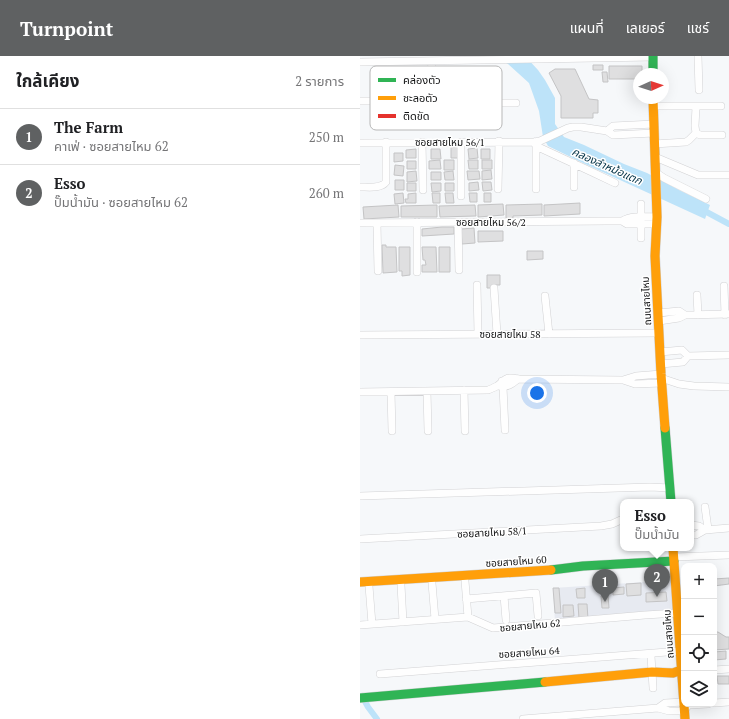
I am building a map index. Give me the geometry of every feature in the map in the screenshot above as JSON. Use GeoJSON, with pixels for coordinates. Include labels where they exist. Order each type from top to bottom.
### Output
{"type":"FeatureCollection","features":[{"type":"Feature","properties":{"kind":"street"},"geometry":{"type":"LineString","coordinates":[[360,62],[653,56],[653,68]]}},
{"type":"Feature","properties":{"kind":"street"},"geometry":{"type":"LineString","coordinates":[[698,56],[699,90]]}},
{"type":"Feature","properties":{"kind":"street"},"geometry":{"type":"LineString","coordinates":[[432,61],[432,66]]}},
{"type":"Feature","properties":{"kind":"street"},"geometry":{"type":"LineString","coordinates":[[502,103],[516,103]]}},
{"type":"Feature","properties":{"kind":"street","name":"ถนนสายไหม"},"geometry":{"type":"LineString","coordinates":[[653,104],[657,221],[655,256],[661,379],[671,499]]}},
{"type":"Feature","properties":{"kind":"street"},"geometry":{"type":"LineString","coordinates":[[669,104],[696,107],[721,106]]}},
{"type":"Feature","properties":{"kind":"street"},"geometry":{"type":"LineString","coordinates":[[696,107],[696,133]]}},
{"type":"Feature","properties":{"kind":"street"},"geometry":{"type":"LineString","coordinates":[[537,143],[568,128],[581,127],[608,131],[613,126],[654,129]]}},
{"type":"Feature","properties":{"kind":"street"},"geometry":{"type":"LineString","coordinates":[[696,133],[700,135],[722,135]]}},
{"type":"Feature","properties":{"kind":"street"},"geometry":{"type":"LineString","coordinates":[[654,144],[686,142],[696,133]]}},
{"type":"Feature","properties":{"kind":"street"},"geometry":{"type":"LineString","coordinates":[[360,187],[380,186],[384,185],[386,182],[386,142]]}},
{"type":"Feature","properties":{"kind":"street"},"geometry":{"type":"LineString","coordinates":[[422,142],[423,190]]}},
{"type":"Feature","properties":{"kind":"street"},"geometry":{"type":"LineString","coordinates":[[460,142],[461,196]]}},
{"type":"Feature","properties":{"kind":"street"},"geometry":{"type":"LineString","coordinates":[[498,189],[499,142]]}},
{"type":"Feature","properties":{"kind":"street","name":"ซอยสายไหม 56/1"},"geometry":{"type":"LineString","coordinates":[[360,143],[537,143]]}},
{"type":"Feature","properties":{"kind":"street"},"geometry":{"type":"LineString","coordinates":[[537,143],[615,183]]}},
{"type":"Feature","properties":{"kind":"street"},"geometry":{"type":"LineString","coordinates":[[536,189],[537,143]]}},
{"type":"Feature","properties":{"kind":"street"},"geometry":{"type":"LineString","coordinates":[[655,157],[698,175],[729,175]]}},
{"type":"Feature","properties":{"kind":"street"},"geometry":{"type":"LineString","coordinates":[[574,163],[574,187]]}},
{"type":"Feature","properties":{"kind":"street"},"geometry":{"type":"LineString","coordinates":[[655,174],[706,199]]}},
{"type":"Feature","properties":{"kind":"street"},"geometry":{"type":"LineString","coordinates":[[641,204],[641,238]]}},
{"type":"Feature","properties":{"kind":"street","name":"ซอยสายไหม 56/2"},"geometry":{"type":"LineString","coordinates":[[360,223],[622,221],[627,218],[641,221],[657,221]]}},
{"type":"Feature","properties":{"kind":"street"},"geometry":{"type":"LineString","coordinates":[[377,222],[378,271]]}},
{"type":"Feature","properties":{"kind":"street"},"geometry":{"type":"LineString","coordinates":[[417,222],[417,272]]}},
{"type":"Feature","properties":{"kind":"street"},"geometry":{"type":"LineString","coordinates":[[458,222],[459,270]]}},
{"type":"Feature","properties":{"kind":"street"},"geometry":{"type":"LineString","coordinates":[[477,285],[478,334]]}},
{"type":"Feature","properties":{"kind":"street"},"geometry":{"type":"LineString","coordinates":[[659,317],[679,311],[685,315],[727,314],[724,286]]}},
{"type":"Feature","properties":{"kind":"street"},"geometry":{"type":"LineString","coordinates":[[494,288],[496,334]]}},
{"type":"Feature","properties":{"kind":"street"},"geometry":{"type":"LineString","coordinates":[[697,295],[698,315]]}},
{"type":"Feature","properties":{"kind":"street"},"geometry":{"type":"LineString","coordinates":[[545,296],[549,334]]}},
{"type":"Feature","properties":{"kind":"street","name":"ซอยสายไหม 58"},"geometry":{"type":"LineString","coordinates":[[360,335],[659,333]]}},
{"type":"Feature","properties":{"kind":"street"},"geometry":{"type":"LineString","coordinates":[[660,352],[682,350],[688,356],[729,355]]}},
{"type":"Feature","properties":{"kind":"street"},"geometry":{"type":"LineString","coordinates":[[661,364],[683,362],[688,356]]}},
{"type":"Feature","properties":{"kind":"street"},"geometry":{"type":"LineString","coordinates":[[360,392],[488,390],[501,384],[509,378],[623,380],[636,376],[661,379],[694,386],[729,387]]}},
{"type":"Feature","properties":{"kind":"street"},"geometry":{"type":"LineString","coordinates":[[501,384],[505,430]]}},
{"type":"Feature","properties":{"kind":"street"},"geometry":{"type":"LineString","coordinates":[[464,390],[465,431]]}},
{"type":"Feature","properties":{"kind":"street"},"geometry":{"type":"LineString","coordinates":[[427,391],[428,431]]}},
{"type":"Feature","properties":{"kind":"street"},"geometry":{"type":"LineString","coordinates":[[391,392],[392,431]]}},
{"type":"Feature","properties":{"kind":"street"},"geometry":{"type":"LineString","coordinates":[[360,496],[642,487],[670,488]]}},
{"type":"Feature","properties":{"kind":"street"},"geometry":{"type":"LineString","coordinates":[[705,507],[707,530]]}},
{"type":"Feature","properties":{"kind":"street","name":"ซอยสายไหม 58/1"},"geometry":{"type":"LineString","coordinates":[[360,539],[601,526],[612,524],[620,520]]}},
{"type":"Feature","properties":{"kind":"street"},"geometry":{"type":"LineString","coordinates":[[694,525],[707,530]]}},
{"type":"Feature","properties":{"kind":"street"},"geometry":{"type":"LineString","coordinates":[[694,535],[707,530],[729,528]]}},
{"type":"Feature","properties":{"kind":"street"},"geometry":{"type":"LineString","coordinates":[[674,555],[729,555]]}},
{"type":"Feature","properties":{"kind":"street","name":"ถนนสายไหม"},"geometry":{"type":"LineString","coordinates":[[674,555],[681,673]]}},
{"type":"Feature","properties":{"kind":"street","name":"ซอยสายไหม 60"},"geometry":{"type":"LineString","coordinates":[[360,582],[548,570],[674,555]]}},
{"type":"Feature","properties":{"kind":"street"},"geometry":{"type":"LineString","coordinates":[[464,581],[468,617]]}},
{"type":"Feature","properties":{"kind":"street"},"geometry":{"type":"LineString","coordinates":[[432,583],[435,619]]}},
{"type":"Feature","properties":{"kind":"street"},"geometry":{"type":"LineString","coordinates":[[401,585],[403,622]]}},
{"type":"Feature","properties":{"kind":"street"},"geometry":{"type":"LineString","coordinates":[[369,586],[372,624]]}},
{"type":"Feature","properties":{"kind":"street"},"geometry":{"type":"LineString","coordinates":[[466,599],[536,593],[538,616]]}},
{"type":"Feature","properties":{"kind":"street"},"geometry":{"type":"LineString","coordinates":[[504,596],[506,620]]}},
{"type":"Feature","properties":{"kind":"street","name":"ซอยสายไหม 62"},"geometry":{"type":"LineString","coordinates":[[360,625],[468,617],[493,628],[678,613]]}},
{"type":"Feature","properties":{"kind":"street","name":"ซอยสายไหม 64"},"geometry":{"type":"LineString","coordinates":[[380,674],[680,651]]}},
{"type":"Feature","properties":{"kind":"street"},"geometry":{"type":"LineString","coordinates":[[651,656],[653,688]]}},
{"type":"Feature","properties":{"kind":"street"},"geometry":{"type":"LineString","coordinates":[[717,670],[729,669]]}},
{"type":"Feature","properties":{"kind":"street"},"geometry":{"type":"LineString","coordinates":[[364,697],[652,672],[681,673]]}},
{"type":"Feature","properties":{"kind":"street"},"geometry":{"type":"LineString","coordinates":[[717,704],[729,702]]}},
{"type":"Feature","properties":{"kind":"street"},"geometry":{"type":"LineString","coordinates":[[523,719],[658,708],[665,703],[681,706]]}},
{"type":"Feature","properties":{"kind":"shaded area"},"geometry":{"type":"Polygon","coordinates":[[[676,580],[678,613],[555,623],[553,588],[676,580]]]}},
{"type":"Feature","properties":{"kind":"water"},"geometry":{"type":"Polygon","coordinates":[[[494,56],[525,56],[538,70],[555,98],[555,124],[564,137],[647,173],[710,205],[705,219],[548,146],[543,137],[539,111],[529,83],[508,64],[494,56]]]}},
{"type":"Feature","properties":{"kind":"building"},"geometry":{"type":"Polygon","coordinates":[[[593,65],[603,65],[603,70],[593,70],[593,65]]]}},
{"type":"Feature","properties":{"kind":"building"},"geometry":{"type":"Polygon","coordinates":[[[609,66],[642,66],[642,68],[633,68],[633,79],[609,79],[609,66]]]}},
{"type":"Feature","properties":{"kind":"building"},"geometry":{"type":"Polygon","coordinates":[[[555,69],[575,69],[589,99],[598,100],[598,113],[593,113],[593,118],[561,118],[561,96],[549,73],[555,69]]]}},
{"type":"Feature","properties":{"kind":"building"},"geometry":{"type":"Polygon","coordinates":[[[602,72],[607,72],[608,82],[603,82],[602,72]]]}},
{"type":"Feature","properties":{"kind":"building"},"geometry":{"type":"Polygon","coordinates":[[[451,147],[458,147],[458,158],[451,158],[451,147]]]}},
{"type":"Feature","properties":{"kind":"building"},"geometry":{"type":"Polygon","coordinates":[[[477,148],[478,158],[469,159],[468,149],[477,148]]]}},
{"type":"Feature","properties":{"kind":"building"},"geometry":{"type":"Polygon","coordinates":[[[416,149],[416,158],[406,158],[406,150],[416,149]]]}},
{"type":"Feature","properties":{"kind":"building"},"geometry":{"type":"Polygon","coordinates":[[[431,149],[440,149],[441,159],[431,159],[431,149]]]}},
{"type":"Feature","properties":{"kind":"building"},"geometry":{"type":"Polygon","coordinates":[[[481,149],[490,149],[490,159],[481,159],[481,149]]]}},
{"type":"Feature","properties":{"kind":"building"},"geometry":{"type":"Polygon","coordinates":[[[394,153],[403,153],[403,161],[394,162],[394,153]]]}},
{"type":"Feature","properties":{"kind":"building"},"geometry":{"type":"Polygon","coordinates":[[[440,160],[441,169],[429,169],[429,161],[440,160]]]}},
{"type":"Feature","properties":{"kind":"building"},"geometry":{"type":"Polygon","coordinates":[[[444,160],[454,160],[454,170],[444,170],[444,160]]]}},
{"type":"Feature","properties":{"kind":"building"},"geometry":{"type":"Polygon","coordinates":[[[468,160],[478,160],[478,169],[469,169],[468,160]]]}},
{"type":"Feature","properties":{"kind":"building"},"geometry":{"type":"Polygon","coordinates":[[[482,160],[492,160],[492,169],[482,169],[482,160]]]}},
{"type":"Feature","properties":{"kind":"building"},"geometry":{"type":"Polygon","coordinates":[[[407,161],[416,161],[416,169],[407,169],[407,161]]]}},
{"type":"Feature","properties":{"kind":"building"},"geometry":{"type":"Polygon","coordinates":[[[395,165],[404,166],[403,176],[394,175],[395,165]]]}},
{"type":"Feature","properties":{"kind":"building"},"geometry":{"type":"Polygon","coordinates":[[[491,170],[492,179],[482,180],[482,171],[491,170]]]}},
{"type":"Feature","properties":{"kind":"building"},"geometry":{"type":"Polygon","coordinates":[[[416,171],[417,181],[407,182],[407,172],[416,171]]]}},
{"type":"Feature","properties":{"kind":"building"},"geometry":{"type":"Polygon","coordinates":[[[453,171],[454,180],[445,180],[444,172],[453,171]]]}},
{"type":"Feature","properties":{"kind":"building"},"geometry":{"type":"Polygon","coordinates":[[[467,171],[479,171],[480,179],[468,180],[467,171]]]}},
{"type":"Feature","properties":{"kind":"building"},"geometry":{"type":"Polygon","coordinates":[[[431,172],[441,172],[441,180],[431,180],[431,172]]]}},
{"type":"Feature","properties":{"kind":"building"},"geometry":{"type":"Polygon","coordinates":[[[395,180],[404,180],[404,190],[395,190],[395,180]]]}},
{"type":"Feature","properties":{"kind":"building"},"geometry":{"type":"Polygon","coordinates":[[[478,182],[479,190],[469,191],[469,183],[478,182]]]}},
{"type":"Feature","properties":{"kind":"building"},"geometry":{"type":"Polygon","coordinates":[[[482,182],[491,182],[492,190],[483,191],[482,182]]]}},
{"type":"Feature","properties":{"kind":"building"},"geometry":{"type":"Polygon","coordinates":[[[407,183],[416,183],[416,191],[407,191],[407,183]]]}},
{"type":"Feature","properties":{"kind":"building"},"geometry":{"type":"Polygon","coordinates":[[[431,183],[441,183],[441,191],[432,192],[431,183]]]}},
{"type":"Feature","properties":{"kind":"building"},"geometry":{"type":"Polygon","coordinates":[[[445,183],[454,183],[454,191],[445,191],[445,183]]]}},
{"type":"Feature","properties":{"kind":"building"},"geometry":{"type":"Polygon","coordinates":[[[403,193],[404,203],[395,204],[394,194],[403,193]]]}},
{"type":"Feature","properties":{"kind":"building"},"geometry":{"type":"Polygon","coordinates":[[[416,193],[416,203],[406,203],[405,199],[408,199],[408,194],[416,193]]]}},
{"type":"Feature","properties":{"kind":"building"},"geometry":{"type":"Polygon","coordinates":[[[432,193],[440,193],[440,203],[433,203],[432,193]]]}},
{"type":"Feature","properties":{"kind":"building"},"geometry":{"type":"Polygon","coordinates":[[[445,193],[453,193],[454,203],[446,203],[445,193]]]}},
{"type":"Feature","properties":{"kind":"building"},"geometry":{"type":"Polygon","coordinates":[[[469,193],[477,193],[477,202],[470,202],[469,193]]]}},
{"type":"Feature","properties":{"kind":"building"},"geometry":{"type":"Polygon","coordinates":[[[484,193],[491,193],[491,202],[484,202],[484,193]]]}},
{"type":"Feature","properties":{"kind":"building"},"geometry":{"type":"Polygon","coordinates":[[[580,203],[580,214],[544,216],[544,205],[580,203]]]}},
{"type":"Feature","properties":{"kind":"building"},"geometry":{"type":"Polygon","coordinates":[[[503,204],[504,215],[478,217],[478,205],[503,204]]]}},
{"type":"Feature","properties":{"kind":"building"},"geometry":{"type":"Polygon","coordinates":[[[542,204],[542,215],[513,216],[513,218],[506,218],[506,205],[542,204]]]}},
{"type":"Feature","properties":{"kind":"building"},"geometry":{"type":"Polygon","coordinates":[[[398,205],[399,217],[364,219],[363,207],[398,205]]]}},
{"type":"Feature","properties":{"kind":"building"},"geometry":{"type":"Polygon","coordinates":[[[437,205],[437,217],[401,217],[401,206],[437,205]]]}},
{"type":"Feature","properties":{"kind":"building"},"geometry":{"type":"Polygon","coordinates":[[[475,205],[476,216],[440,217],[439,206],[475,205]]]}},
{"type":"Feature","properties":{"kind":"building"},"geometry":{"type":"Polygon","coordinates":[[[454,227],[454,234],[422,236],[422,229],[454,227]]]}},
{"type":"Feature","properties":{"kind":"building"},"geometry":{"type":"Polygon","coordinates":[[[474,228],[475,243],[462,244],[461,229],[474,228]]]}},
{"type":"Feature","properties":{"kind":"building"},"geometry":{"type":"Polygon","coordinates":[[[478,231],[503,231],[503,241],[478,242],[478,231]]]}},
{"type":"Feature","properties":{"kind":"building"},"geometry":{"type":"Polygon","coordinates":[[[382,245],[386,245],[386,247],[396,247],[397,272],[383,273],[382,245]]]}},
{"type":"Feature","properties":{"kind":"building"},"geometry":{"type":"Polygon","coordinates":[[[399,247],[410,247],[410,275],[402,276],[402,271],[399,271],[399,247]]]}},
{"type":"Feature","properties":{"kind":"building"},"geometry":{"type":"Polygon","coordinates":[[[422,247],[436,247],[437,272],[422,272],[422,265],[426,265],[425,260],[423,260],[422,247]]]}},
{"type":"Feature","properties":{"kind":"building"},"geometry":{"type":"Polygon","coordinates":[[[439,247],[450,247],[450,272],[439,272],[439,247]]]}},
{"type":"Feature","properties":{"kind":"building"},"geometry":{"type":"Polygon","coordinates":[[[527,251],[543,251],[543,259],[527,260],[527,251]]]}},
{"type":"Feature","properties":{"kind":"building"},"geometry":{"type":"Polygon","coordinates":[[[487,275],[500,275],[500,285],[493,285],[493,288],[487,288],[487,275]]]}},
{"type":"Feature","properties":{"kind":"building"},"geometry":{"type":"Polygon","coordinates":[[[729,578],[729,584],[717,586],[717,579],[729,578]]]}},
{"type":"Feature","properties":{"kind":"building"},"geometry":{"type":"Polygon","coordinates":[[[641,583],[641,595],[627,596],[626,584],[641,583]]]}},
{"type":"Feature","properties":{"kind":"building"},"geometry":{"type":"Polygon","coordinates":[[[624,587],[624,594],[613,595],[613,588],[624,587]]]}},
{"type":"Feature","properties":{"kind":"building"},"geometry":{"type":"Polygon","coordinates":[[[553,588],[559,588],[561,613],[555,613],[553,588]]]}},
{"type":"Feature","properties":{"kind":"building"},"geometry":{"type":"Polygon","coordinates":[[[585,588],[585,598],[577,598],[576,589],[585,588]]]}},
{"type":"Feature","properties":{"kind":"building"},"geometry":{"type":"Polygon","coordinates":[[[666,592],[667,601],[646,602],[646,593],[666,592]]]}},
{"type":"Feature","properties":{"kind":"building"},"geometry":{"type":"Polygon","coordinates":[[[608,595],[609,608],[602,608],[601,596],[608,595]]]}},
{"type":"Feature","properties":{"kind":"building"},"geometry":{"type":"Polygon","coordinates":[[[578,604],[587,604],[588,619],[579,619],[578,604]]]}},
{"type":"Feature","properties":{"kind":"building"},"geometry":{"type":"Polygon","coordinates":[[[563,605],[573,605],[574,616],[563,617],[563,605]]]}},
{"type":"Feature","properties":{"kind":"building"},"geometry":{"type":"Polygon","coordinates":[[[717,632],[729,637],[729,649],[717,650],[717,632]]]}},
{"type":"Feature","properties":{"kind":"building"},"geometry":{"type":"Polygon","coordinates":[[[726,651],[726,659],[717,660],[717,652],[726,651]]]}},
{"type":"Feature","properties":{"kind":"building"},"geometry":{"type":"Polygon","coordinates":[[[717,676],[729,676],[729,684],[718,684],[717,676]]]}},
{"type":"Feature","properties":{"kind":"waterway","name":"คลองลำหม้อแตก"},"geometry":{"type":"LineString","coordinates":[[701,209],[729,224]]}},
{"type":"Feature","properties":{"kind":"waterway"},"geometry":{"type":"LineString","coordinates":[[362,696],[377,719]]}},
{"type":"Feature","properties":{"kind":"traffic: fast"},"geometry":{"type":"LineString","coordinates":[[653,56],[653,68]]}},
{"type":"Feature","properties":{"kind":"traffic: fast"},"geometry":{"type":"LineString","coordinates":[[665,428],[671,499]]}},
{"type":"Feature","properties":{"kind":"traffic: fast"},"geometry":{"type":"LineString","coordinates":[[551,570],[583,566],[674,561]]}},
{"type":"Feature","properties":{"kind":"traffic: fast"},"geometry":{"type":"LineString","coordinates":[[360,698],[545,682]]}},
{"type":"Feature","properties":{"kind":"traffic: slow"},"geometry":{"type":"LineString","coordinates":[[653,104],[657,217],[655,256],[665,428]]}},
{"type":"Feature","properties":{"kind":"traffic: slow"},"geometry":{"type":"LineString","coordinates":[[673,551],[685,719]]}},
{"type":"Feature","properties":{"kind":"traffic: slow"},"geometry":{"type":"LineString","coordinates":[[360,582],[551,570]]}},
{"type":"Feature","properties":{"kind":"traffic: slow"},"geometry":{"type":"LineString","coordinates":[[545,682],[652,672],[673,673],[681,670]]}},
{"type":"Feature","properties":{"kind":"place","name":"Esso"},"geometry":{"type":"Point","coordinates":[657,597]}},
{"type":"Feature","properties":{"kind":"place","name":"The Farm"},"geometry":{"type":"Point","coordinates":[605,602]}}]}
